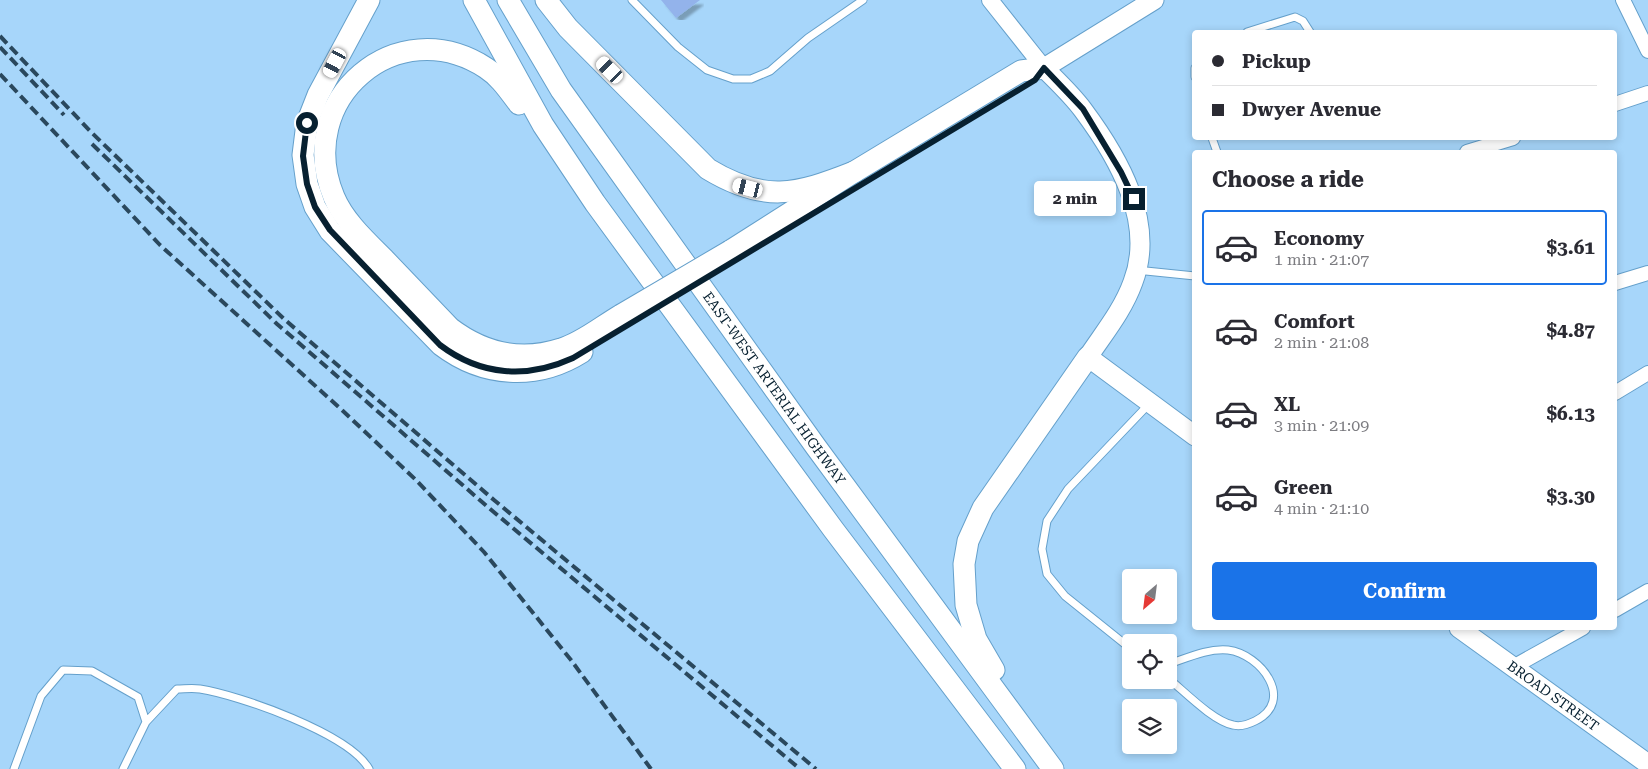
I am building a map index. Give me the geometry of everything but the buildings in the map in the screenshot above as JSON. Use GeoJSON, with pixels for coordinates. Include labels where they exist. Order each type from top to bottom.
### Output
{"type":"FeatureCollection","features":[{"type":"Feature","properties":{"kind":"main road"},"geometry":{"type":"LineString","coordinates":[[369,0],[318,95],[307,123],[303,156],[307,184],[315,207],[330,230],[440,345],[453,355],[480,367],[506,373],[534,371],[554,366],[573,358],[624,320]]}},
{"type":"Feature","properties":{"kind":"main road"},"geometry":{"type":"LineString","coordinates":[[474,0],[543,125],[574,172],[747,412],[1015,769]]}},
{"type":"Feature","properties":{"kind":"main road","name":"EAST-WEST ARTERIAL HIGHWAY"},"geometry":{"type":"LineString","coordinates":[[508,0],[561,90],[816,447],[1053,769]]}},
{"type":"Feature","properties":{"kind":"main road"},"geometry":{"type":"LineString","coordinates":[[546,0],[568,28],[708,169],[733,184],[763,192],[794,192],[822,185],[854,172]]}},
{"type":"Feature","properties":{"kind":"main road"},"geometry":{"type":"LineString","coordinates":[[574,172],[540,133],[503,82],[488,69],[471,59],[439,51],[414,50],[391,56],[369,68],[353,80],[339,100],[326,130],[323,148],[326,175],[334,198],[344,214],[443,321],[462,338],[489,350],[514,356],[540,354],[563,349],[624,320],[1035,80],[1044,68],[1154,0]]}},
{"type":"Feature","properties":{"kind":"main road"},"geometry":{"type":"LineString","coordinates":[[733,256],[854,172],[1021,71],[1044,68]]}},
{"type":"Feature","properties":{"kind":"main road"},"geometry":{"type":"LineString","coordinates":[[1024,730],[999,678],[976,639],[966,605],[964,564],[968,540],[983,508],[1088,358],[1122,305],[1134,281],[1140,233],[1134,199],[1083,109],[1044,68]]}},
{"type":"Feature","properties":{"kind":"main road"},"geometry":{"type":"LineString","coordinates":[[1088,358],[1192,434]]}},
{"type":"Feature","properties":{"kind":"main road","name":"BROAD STREET"},"geometry":{"type":"LineString","coordinates":[[1462,630],[1648,764]]}},
{"type":"Feature","properties":{"kind":"street"},"geometry":{"type":"LineString","coordinates":[[990,0],[1044,68]]}},
{"type":"Feature","properties":{"kind":"street"},"geometry":{"type":"LineString","coordinates":[[1623,0],[1648,50]]}},
{"type":"Feature","properties":{"kind":"street"},"geometry":{"type":"LineString","coordinates":[[1617,103],[1648,93]]}},
{"type":"Feature","properties":{"kind":"street"},"geometry":{"type":"LineString","coordinates":[[1474,150],[1506,140]]}},
{"type":"Feature","properties":{"kind":"street"},"geometry":{"type":"LineString","coordinates":[[1617,282],[1648,272]]}},
{"type":"Feature","properties":{"kind":"street"},"geometry":{"type":"LineString","coordinates":[[1617,392],[1648,373]]}},
{"type":"Feature","properties":{"kind":"street"},"geometry":{"type":"LineString","coordinates":[[1617,609],[1648,591]]}},
{"type":"Feature","properties":{"kind":"street"},"geometry":{"type":"LineString","coordinates":[[1513,667],[1580,630]]}},
{"type":"Feature","properties":{"kind":"lane"},"geometry":{"type":"LineString","coordinates":[[632,0],[678,47],[707,70],[733,79],[751,79],[770,71],[808,38],[863,0]]}},
{"type":"Feature","properties":{"kind":"lane"},"geometry":{"type":"LineString","coordinates":[[1254,30],[1295,17],[1303,21],[1309,30]]}},
{"type":"Feature","properties":{"kind":"lane"},"geometry":{"type":"LineString","coordinates":[[1136,270],[1192,276]]}},
{"type":"Feature","properties":{"kind":"lane"},"geometry":{"type":"LineString","coordinates":[[1122,641],[1065,596],[1046,574],[1042,548],[1047,521],[1068,489],[1150,403]]}},
{"type":"Feature","properties":{"kind":"lane"},"geometry":{"type":"LineString","coordinates":[[1177,661],[1206,652],[1229,650],[1247,657],[1262,668],[1271,682],[1274,700],[1265,716],[1248,724],[1235,726],[1222,721],[1177,685]]}},
{"type":"Feature","properties":{"kind":"lane"},"geometry":{"type":"LineString","coordinates":[[14,769],[41,696],[62,670],[92,671],[138,697],[146,722]]}},
{"type":"Feature","properties":{"kind":"lane"},"geometry":{"type":"LineString","coordinates":[[123,769],[146,722],[177,689],[200,689],[278,712],[340,742],[366,764],[369,769]]}},
{"type":"Feature","properties":{"kind":"railway"},"geometry":{"type":"LineString","coordinates":[[0,36],[91,132],[284,319],[494,500],[816,769]]}},
{"type":"Feature","properties":{"kind":"railway"},"geometry":{"type":"LineString","coordinates":[[0,47],[64,115]]}},
{"type":"Feature","properties":{"kind":"railway"},"geometry":{"type":"LineString","coordinates":[[0,74],[160,245],[416,480],[484,552],[571,660],[651,769]]}},
{"type":"Feature","properties":{"kind":"railway"},"geometry":{"type":"LineString","coordinates":[[92,144],[277,324],[489,508],[800,769]]}},
{"type":"Feature","properties":{"kind":"route"},"geometry":{"type":"LineString","coordinates":[[307,123],[303,156],[307,184],[315,207],[330,230],[440,345],[453,355],[480,367],[506,373],[544,369],[573,358],[1035,80],[1044,68],[1083,109],[1121,172],[1134,199]]}}]}
